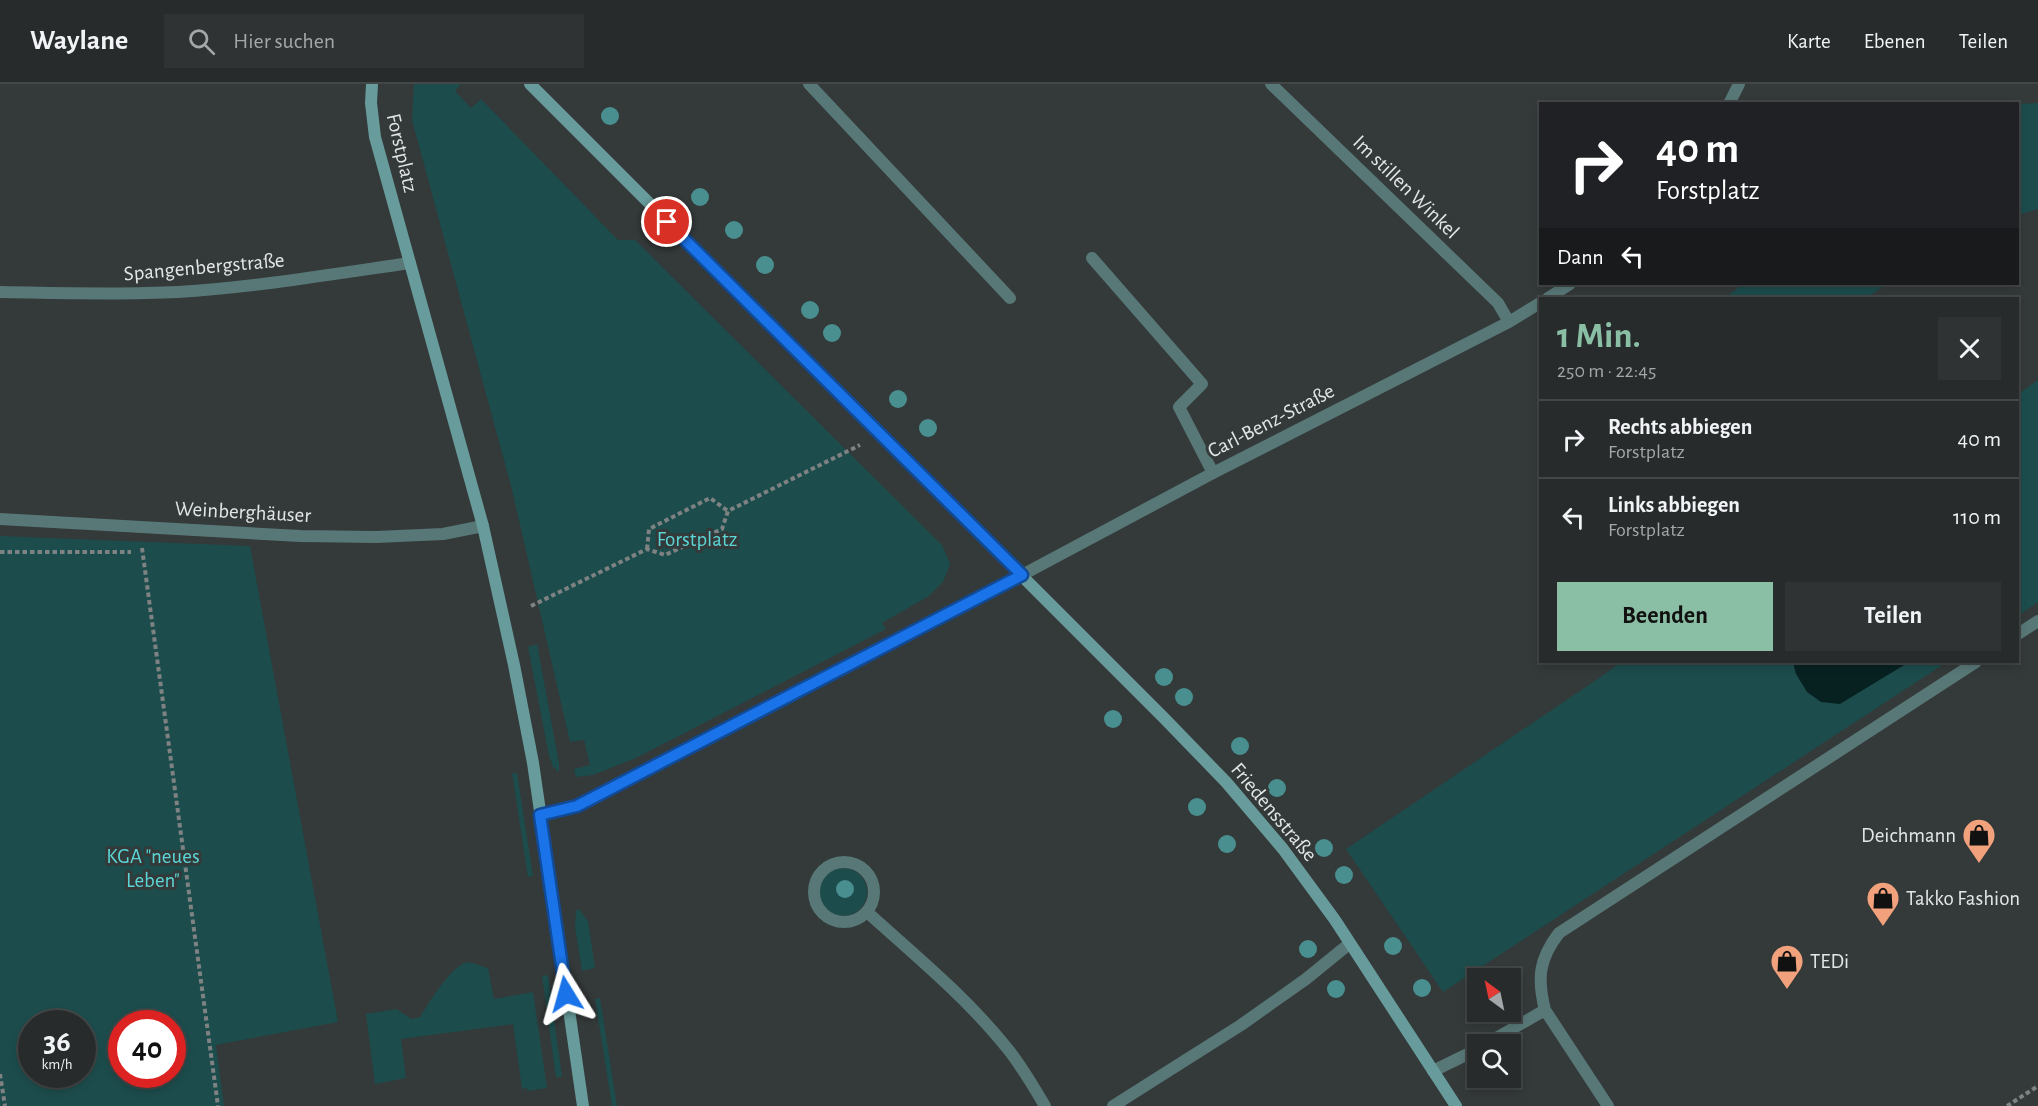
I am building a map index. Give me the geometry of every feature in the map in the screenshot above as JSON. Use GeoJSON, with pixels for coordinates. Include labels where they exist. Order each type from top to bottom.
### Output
{"type":"FeatureCollection","features":[{"type":"Feature","properties":{"kind":"street","name":"Forstplatz"},"geometry":{"type":"LineString","coordinates":[[372,84],[371,104],[375,137],[483,526],[514,665],[533,763],[583,1106]]}},
{"type":"Feature","properties":{"kind":"street"},"geometry":{"type":"LineString","coordinates":[[530,84],[1022,575],[577,806],[540,815]]}},
{"type":"Feature","properties":{"kind":"street"},"geometry":{"type":"LineString","coordinates":[[809,84],[1010,298]]}},
{"type":"Feature","properties":{"kind":"street","name":"Im stillen Winkel"},"geometry":{"type":"LineString","coordinates":[[1271,84],[1498,303],[1509,322]]}},
{"type":"Feature","properties":{"kind":"street"},"geometry":{"type":"LineString","coordinates":[[1730,102],[1739,84]]}},
{"type":"Feature","properties":{"kind":"street"},"geometry":{"type":"LineString","coordinates":[[1092,258],[1202,384],[1179,407],[1213,473]]}},
{"type":"Feature","properties":{"kind":"street","name":"Spangenbergstraße"},"geometry":{"type":"LineString","coordinates":[[0,292],[101,294],[179,292],[259,284],[410,263]]}},
{"type":"Feature","properties":{"kind":"street"},"geometry":{"type":"LineString","coordinates":[[1550,297],[1568,285]]}},
{"type":"Feature","properties":{"kind":"street","name":"Carl-Benz-Straße"},"geometry":{"type":"LineString","coordinates":[[1022,575],[1213,473],[1509,322],[1539,304]]}},
{"type":"Feature","properties":{"kind":"street","name":"Weinberghäuser"},"geometry":{"type":"LineString","coordinates":[[0,519],[143,525],[300,536],[376,537],[443,534],[483,526]]}},
{"type":"Feature","properties":{"kind":"street","name":"Friedensstraße"},"geometry":{"type":"LineString","coordinates":[[1022,575],[1226,782],[1283,849],[1335,920],[1456,1106]]}},
{"type":"Feature","properties":{"kind":"street"},"geometry":{"type":"LineString","coordinates":[[2019,633],[2038,621]]}},
{"type":"Feature","properties":{"kind":"street"},"geometry":{"type":"LineString","coordinates":[[1608,1106],[1545,1010],[1540,971],[1547,948],[1559,933],[1974,663]]}},
{"type":"Feature","properties":{"kind":"street"},"geometry":{"type":"LineString","coordinates":[[835,862],[852,863],[867,872],[874,888],[872,905],[867,912],[852,921],[835,921],[827,917],[816,904],[814,896],[814,887],[821,872],[835,862]]}},
{"type":"Feature","properties":{"kind":"street"},"geometry":{"type":"LineString","coordinates":[[867,912],[941,978],[992,1031],[1019,1065],[1045,1106]]}},
{"type":"Feature","properties":{"kind":"street"},"geometry":{"type":"LineString","coordinates":[[1113,1106],[1241,1025],[1306,979],[1349,944]]}},
{"type":"Feature","properties":{"kind":"street"},"geometry":{"type":"LineString","coordinates":[[1503,1034],[1545,1010]]}},
{"type":"Feature","properties":{"kind":"street"},"geometry":{"type":"LineString","coordinates":[[1433,1071],[1467,1054]]}},
{"type":"Feature","properties":{"kind":"path"},"geometry":{"type":"LineString","coordinates":[[531,606],[647,549],[665,555],[722,529],[728,511],[880,435]]}},
{"type":"Feature","properties":{"kind":"path"},"geometry":{"type":"LineString","coordinates":[[647,549],[649,529],[710,498],[728,511]]}},
{"type":"Feature","properties":{"kind":"path"},"geometry":{"type":"LineString","coordinates":[[143,525],[141,552],[218,1106]]}},
{"type":"Feature","properties":{"kind":"path"},"geometry":{"type":"LineString","coordinates":[[0,552],[141,552]]}},
{"type":"Feature","properties":{"kind":"path"},"geometry":{"type":"LineString","coordinates":[[0,1074],[5,1106]]}},
{"type":"Feature","properties":{"kind":"path"},"geometry":{"type":"LineString","coordinates":[[2007,1106],[2038,1086]]}},
{"type":"Feature","properties":{"kind":"green space","name":"Forstplatz"},"geometry":{"type":"Polygon","coordinates":[[[414,84],[461,84],[455,91],[471,108],[481,99],[618,240],[635,240],[942,545],[950,564],[943,582],[929,596],[882,623],[886,629],[636,758],[593,775],[576,777],[574,769],[590,765],[584,740],[570,742],[512,490],[412,120],[414,84]]]}},
{"type":"Feature","properties":{"kind":"green space"},"geometry":{"type":"Polygon","coordinates":[[[2038,103],[2038,209],[2019,215],[2019,104],[2038,103]]]}},
{"type":"Feature","properties":{"kind":"green space"},"geometry":{"type":"Polygon","coordinates":[[[1742,285],[1886,285],[1868,297],[1726,297],[1742,285]]]}},
{"type":"Feature","properties":{"kind":"green space"},"geometry":{"type":"Polygon","coordinates":[[[2038,380],[2038,602],[2019,615],[2019,393],[2038,380]]]}},
{"type":"Feature","properties":{"kind":"green space","name":"KGA \"neues Leben\""},"geometry":{"type":"Polygon","coordinates":[[[0,536],[250,546],[338,1022],[216,1045],[224,1106],[0,1106],[0,536]]]}},
{"type":"Feature","properties":{"kind":"green space"},"geometry":{"type":"Polygon","coordinates":[[[537,644],[559,772],[553,767],[549,756],[528,647],[537,644]]]}},
{"type":"Feature","properties":{"kind":"green space"},"geometry":{"type":"Polygon","coordinates":[[[1620,663],[1793,663],[1796,674],[1839,704],[1907,663],[1945,663],[1480,968],[1467,968],[1467,976],[1443,992],[1346,849],[1620,663]]]}},
{"type":"Feature","properties":{"kind":"green space"},"geometry":{"type":"Polygon","coordinates":[[[512,773],[517,773],[533,876],[528,877],[512,773]]]}},
{"type":"Feature","properties":{"kind":"green space"},"geometry":{"type":"Polygon","coordinates":[[[843,868],[860,875],[867,892],[860,909],[843,916],[826,909],[819,892],[826,875],[843,868]]]}},
{"type":"Feature","properties":{"kind":"green space"},"geometry":{"type":"Polygon","coordinates":[[[579,909],[588,921],[595,968],[582,971],[575,927],[576,911],[579,909]]]}},
{"type":"Feature","properties":{"kind":"green space"},"geometry":{"type":"Polygon","coordinates":[[[469,962],[488,968],[494,999],[533,992],[547,1088],[527,1091],[527,1088],[522,1089],[513,1024],[401,1039],[406,1078],[375,1084],[366,1014],[396,1009],[412,1019],[420,1017],[448,976],[462,964],[469,962]]]}},
{"type":"Feature","properties":{"kind":"green space"},"geometry":{"type":"Polygon","coordinates":[[[548,975],[562,1077],[556,1077],[542,976],[548,975]]]}},
{"type":"Feature","properties":{"kind":"green space"},"geometry":{"type":"Polygon","coordinates":[[[600,998],[617,1106],[612,1106],[595,999],[600,998]]]}},
{"type":"Feature","properties":{"kind":"shaded area"},"geometry":{"type":"Polygon","coordinates":[[[1793,663],[1907,663],[1840,704],[1821,702],[1807,692],[1796,674],[1793,663]]]}},
{"type":"Feature","properties":{"kind":"place","name":"Deichmann"},"geometry":{"type":"Point","coordinates":[1979,864]}},
{"type":"Feature","properties":{"kind":"place","name":"Takko Fashion"},"geometry":{"type":"Point","coordinates":[1883,927]}},
{"type":"Feature","properties":{"kind":"place","name":"TEDi"},"geometry":{"type":"Point","coordinates":[1787,990]}},
{"type":"Feature","properties":{"kind":"route"},"geometry":{"type":"LineString","coordinates":[[566,994],[540,815],[577,806],[1022,575],[667,222]]}}]}
